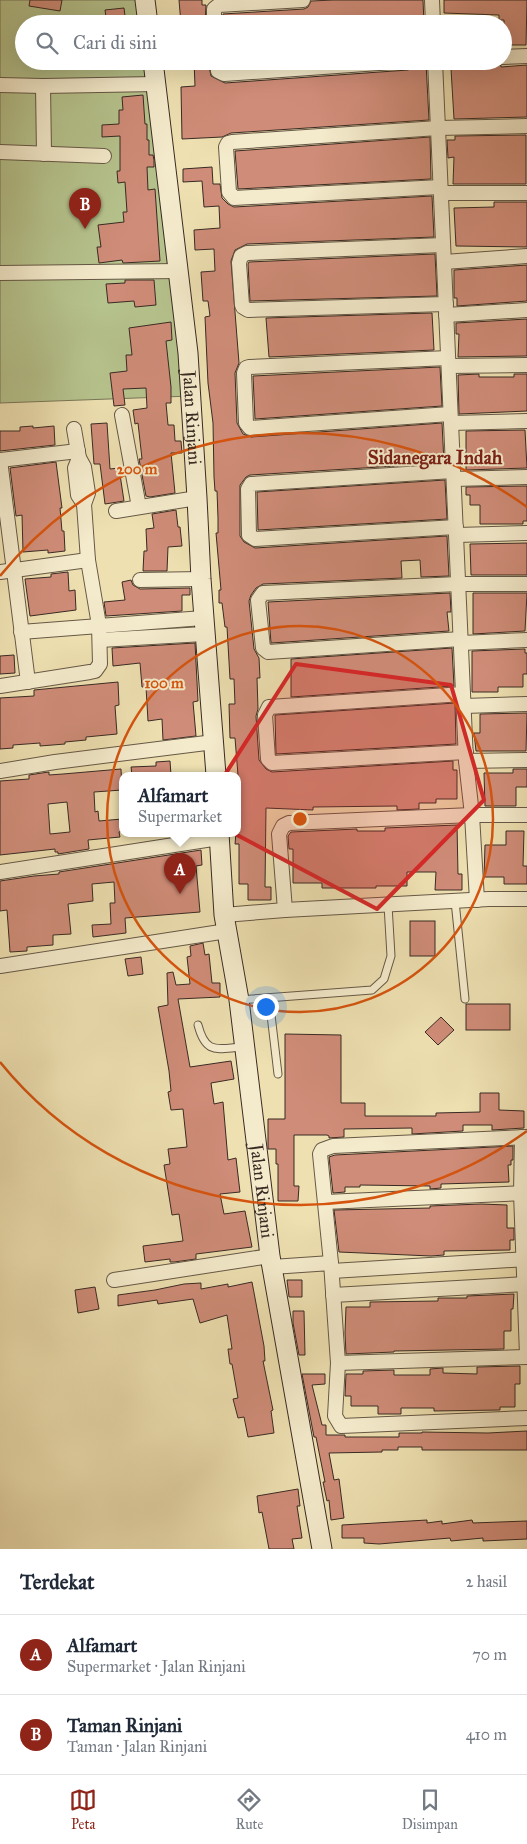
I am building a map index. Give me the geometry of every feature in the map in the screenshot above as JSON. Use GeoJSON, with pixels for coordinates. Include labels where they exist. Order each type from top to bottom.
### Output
{"type":"FeatureCollection","features":[{"type":"Feature","properties":{"kind":"street"},"geometry":{"type":"LineString","coordinates":[[144,0],[146,15]]}},
{"type":"Feature","properties":{"kind":"street"},"geometry":{"type":"LineString","coordinates":[[214,15],[216,6],[258,1],[303,0]]}},
{"type":"Feature","properties":{"kind":"street"},"geometry":{"type":"LineString","coordinates":[[432,0],[433,15]]}},
{"type":"Feature","properties":{"kind":"street"},"geometry":{"type":"LineString","coordinates":[[512,57],[527,56]]}},
{"type":"Feature","properties":{"kind":"street","name":"Jalan Rinjani"},"geometry":{"type":"LineString","coordinates":[[154,70],[188,353],[204,626],[216,772]]}},
{"type":"Feature","properties":{"kind":"street"},"geometry":{"type":"LineString","coordinates":[[218,70],[224,74],[280,70]]}},
{"type":"Feature","properties":{"kind":"street"},"geometry":{"type":"LineString","coordinates":[[435,70],[463,700],[477,900]]}},
{"type":"Feature","properties":{"kind":"street"},"geometry":{"type":"LineString","coordinates":[[0,84],[43,86],[156,84]]}},
{"type":"Feature","properties":{"kind":"street"},"geometry":{"type":"LineString","coordinates":[[43,86],[44,154]]}},
{"type":"Feature","properties":{"kind":"street"},"geometry":{"type":"LineString","coordinates":[[527,126],[438,128],[232,142],[228,143],[226,147],[229,192],[234,198],[441,190],[527,193]]}},
{"type":"Feature","properties":{"kind":"street"},"geometry":{"type":"LineString","coordinates":[[0,152],[104,156]]}},
{"type":"Feature","properties":{"kind":"street"},"geometry":{"type":"LineString","coordinates":[[443,245],[247,253],[241,256],[239,262],[242,305],[243,308],[248,310],[527,310]]}},
{"type":"Feature","properties":{"kind":"street"},"geometry":{"type":"LineString","coordinates":[[444,262],[527,256]]}},
{"type":"Feature","properties":{"kind":"street"},"geometry":{"type":"LineString","coordinates":[[0,272],[178,270]]}},
{"type":"Feature","properties":{"kind":"street"},"geometry":{"type":"LineString","coordinates":[[527,365],[448,362],[249,367],[244,373],[246,423],[250,428],[451,418],[527,422]]}},
{"type":"Feature","properties":{"kind":"street"},"geometry":{"type":"LineString","coordinates":[[122,415],[139,507]]}},
{"type":"Feature","properties":{"kind":"street"},"geometry":{"type":"LineString","coordinates":[[0,686],[95,671],[100,664],[99,625],[88,560],[84,504],[78,495],[75,468],[78,455],[74,429]]}},
{"type":"Feature","properties":{"kind":"street"},"geometry":{"type":"LineString","coordinates":[[28,682],[21,632],[7,571],[0,460],[78,455]]}},
{"type":"Feature","properties":{"kind":"street"},"geometry":{"type":"LineString","coordinates":[[527,477],[453,475],[251,484],[248,489],[249,535],[255,539],[456,531],[527,533]]}},
{"type":"Feature","properties":{"kind":"street"},"geometry":{"type":"LineString","coordinates":[[116,511],[197,498]]}},
{"type":"Feature","properties":{"kind":"street"},"geometry":{"type":"LineString","coordinates":[[7,571],[88,560]]}},
{"type":"Feature","properties":{"kind":"street"},"geometry":{"type":"LineString","coordinates":[[140,580],[201,579]]}},
{"type":"Feature","properties":{"kind":"street"},"geometry":{"type":"LineString","coordinates":[[527,584],[458,584],[264,593],[259,597],[258,603],[263,648],[268,652],[461,641],[527,640]]}},
{"type":"Feature","properties":{"kind":"street"},"geometry":{"type":"LineString","coordinates":[[21,632],[99,625],[204,626]]}},
{"type":"Feature","properties":{"kind":"street"},"geometry":{"type":"LineString","coordinates":[[100,640],[204,626]]}},
{"type":"Feature","properties":{"kind":"street"},"geometry":{"type":"LineString","coordinates":[[527,704],[463,700],[269,708],[265,715],[268,759],[272,763],[466,756],[527,760]]}},
{"type":"Feature","properties":{"kind":"street"},"geometry":{"type":"LineString","coordinates":[[0,771],[55,762],[214,742]]}},
{"type":"Feature","properties":{"kind":"street"},"geometry":{"type":"LineString","coordinates":[[285,910],[279,834],[283,826],[289,823],[472,815],[527,815]]}},
{"type":"Feature","properties":{"kind":"street"},"geometry":{"type":"LineString","coordinates":[[0,872],[213,837]]}},
{"type":"Feature","properties":{"kind":"street","name":"Jalan Rinjani"},"geometry":{"type":"LineString","coordinates":[[219,837],[226,923],[239,1000],[271,1262],[322,1549]]}},
{"type":"Feature","properties":{"kind":"street"},"geometry":{"type":"LineString","coordinates":[[0,966],[285,910],[527,899]]}},
{"type":"Feature","properties":{"kind":"street"},"geometry":{"type":"LineString","coordinates":[[338,1363],[527,1356],[524,1137],[333,1146],[322,1150],[320,1154],[338,1363],[335,1416],[342,1426],[527,1418]]}},
{"type":"Feature","properties":{"kind":"street"},"geometry":{"type":"LineString","coordinates":[[325,1202],[524,1193]]}},
{"type":"Feature","properties":{"kind":"street"},"geometry":{"type":"LineString","coordinates":[[114,1280],[271,1262],[331,1267],[525,1259]]}},
{"type":"Feature","properties":{"kind":"street"},"geometry":{"type":"LineString","coordinates":[[333,1295],[526,1284]]}},
{"type":"Feature","properties":{"kind":"lane"},"geometry":{"type":"LineString","coordinates":[[454,901],[465,999]]}},
{"type":"Feature","properties":{"kind":"lane"},"geometry":{"type":"LineString","coordinates":[[239,1000],[372,990],[384,979],[391,956],[388,905]]}},
{"type":"Feature","properties":{"kind":"lane"},"geometry":{"type":"LineString","coordinates":[[269,998],[278,1074]]}},
{"type":"Feature","properties":{"kind":"lane"},"geometry":{"type":"LineString","coordinates":[[198,1025],[205,1044],[212,1048],[244,1047]]}},
{"type":"Feature","properties":{"kind":"highlighted area"},"geometry":{"type":"Polygon","coordinates":[[[296,664],[451,685],[484,800],[377,909],[199,815],[296,664]]]}},
{"type":"Feature","properties":{"kind":"green space"},"geometry":{"type":"Polygon","coordinates":[[[0,0],[143,0],[145,15],[15,15],[15,70],[152,70],[191,396],[0,403],[0,0]]]}},
{"type":"Feature","properties":{"kind":"building"},"geometry":{"type":"Polygon","coordinates":[[[30,0],[62,0],[60,11],[29,6],[30,0]]]}},
{"type":"Feature","properties":{"kind":"building"},"geometry":{"type":"Polygon","coordinates":[[[179,0],[202,0],[202,5],[206,5],[205,15],[180,15],[179,0]]]}},
{"type":"Feature","properties":{"kind":"building"},"geometry":{"type":"Polygon","coordinates":[[[423,0],[424,15],[223,15],[304,9],[308,7],[311,1],[423,0]]]}},
{"type":"Feature","properties":{"kind":"building"},"geometry":{"type":"Polygon","coordinates":[[[444,0],[527,0],[526,45],[512,45],[512,15],[444,13],[444,0]]]}},
{"type":"Feature","properties":{"kind":"building"},"geometry":{"type":"Polygon","coordinates":[[[124,8],[125,15],[106,15],[105,10],[124,8]]]}},
{"type":"Feature","properties":{"kind":"building"},"geometry":{"type":"Polygon","coordinates":[[[527,65],[527,117],[454,119],[451,70],[512,70],[512,66],[527,65]]]}},
{"type":"Feature","properties":{"kind":"building"},"geometry":{"type":"Polygon","coordinates":[[[194,70],[210,70],[211,76],[225,83],[426,70],[429,120],[231,133],[222,137],[182,139],[181,87],[195,86],[194,70]]]}},
{"type":"Feature","properties":{"kind":"building"},"geometry":{"type":"Polygon","coordinates":[[[143,95],[149,155],[153,155],[154,160],[154,167],[147,167],[148,190],[155,189],[160,261],[123,263],[122,260],[99,263],[97,247],[101,247],[98,225],[124,222],[123,212],[127,212],[125,182],[118,183],[117,171],[120,171],[120,136],[102,137],[102,125],[119,124],[119,110],[123,110],[122,97],[143,95]]]}},
{"type":"Feature","properties":{"kind":"building"},"geometry":{"type":"Polygon","coordinates":[[[526,135],[526,184],[453,184],[454,157],[448,158],[447,140],[455,140],[455,136],[526,135]]]}},
{"type":"Feature","properties":{"kind":"building"},"geometry":{"type":"Polygon","coordinates":[[[430,137],[431,179],[238,189],[235,151],[430,137]]]}},
{"type":"Feature","properties":{"kind":"building"},"geometry":{"type":"Polygon","coordinates":[[[212,167],[213,184],[220,184],[222,198],[234,207],[432,196],[434,237],[247,244],[235,250],[231,261],[239,363],[235,373],[237,423],[243,434],[251,437],[442,423],[444,463],[250,475],[240,485],[240,536],[244,542],[255,548],[447,536],[449,576],[421,577],[420,560],[401,561],[402,578],[263,584],[256,588],[251,595],[249,601],[254,649],[259,658],[260,678],[257,678],[258,709],[256,716],[259,760],[266,769],[272,772],[453,761],[453,770],[457,770],[457,799],[436,799],[436,803],[419,803],[419,809],[397,810],[397,806],[313,807],[313,810],[266,808],[265,887],[271,887],[271,900],[248,900],[248,884],[239,884],[239,844],[235,844],[236,837],[241,837],[241,772],[238,772],[235,738],[230,738],[229,704],[235,704],[234,679],[230,679],[227,627],[225,627],[222,603],[219,603],[219,590],[221,590],[216,533],[218,533],[217,491],[215,491],[214,477],[213,423],[208,383],[205,317],[210,316],[208,301],[203,301],[201,272],[215,271],[214,249],[195,250],[194,230],[220,228],[219,206],[204,207],[202,181],[183,182],[183,169],[212,167]]]}},
{"type":"Feature","properties":{"kind":"building"},"geometry":{"type":"Polygon","coordinates":[[[494,202],[527,202],[527,247],[456,246],[454,208],[494,207],[494,202]]]}},
{"type":"Feature","properties":{"kind":"building"},"geometry":{"type":"Polygon","coordinates":[[[435,254],[437,296],[250,301],[249,262],[435,254]]]}},
{"type":"Feature","properties":{"kind":"building"},"geometry":{"type":"Polygon","coordinates":[[[527,265],[527,301],[457,306],[457,298],[454,298],[454,270],[527,265]]]}},
{"type":"Feature","properties":{"kind":"building"},"geometry":{"type":"Polygon","coordinates":[[[125,280],[154,280],[156,305],[135,307],[134,301],[108,303],[106,284],[125,283],[125,280]]]}},
{"type":"Feature","properties":{"kind":"building"},"geometry":{"type":"Polygon","coordinates":[[[432,313],[434,350],[269,357],[266,318],[432,313]]]}},
{"type":"Feature","properties":{"kind":"building"},"geometry":{"type":"Polygon","coordinates":[[[527,319],[527,356],[458,357],[459,334],[456,334],[456,323],[527,319]]]}},
{"type":"Feature","properties":{"kind":"building"},"geometry":{"type":"Polygon","coordinates":[[[171,322],[172,340],[166,341],[171,403],[166,403],[168,425],[174,425],[175,441],[181,441],[182,453],[171,453],[175,493],[150,497],[146,496],[139,459],[142,459],[138,423],[135,424],[133,410],[147,408],[146,388],[123,389],[125,405],[114,406],[110,373],[127,371],[126,355],[132,355],[129,328],[171,322]]]}},
{"type":"Feature","properties":{"kind":"building"},"geometry":{"type":"Polygon","coordinates":[[[440,367],[442,406],[255,419],[253,376],[440,367]]]}},
{"type":"Feature","properties":{"kind":"building"},"geometry":{"type":"Polygon","coordinates":[[[479,374],[479,377],[514,377],[514,374],[527,374],[527,411],[459,414],[458,375],[479,374]]]}},
{"type":"Feature","properties":{"kind":"building"},"geometry":{"type":"Polygon","coordinates":[[[107,423],[110,469],[119,468],[124,501],[105,504],[100,464],[94,464],[91,424],[107,423]]]}},
{"type":"Feature","properties":{"kind":"building"},"geometry":{"type":"Polygon","coordinates":[[[33,426],[33,428],[54,426],[55,445],[0,451],[0,431],[20,431],[20,427],[33,426]]]}},
{"type":"Feature","properties":{"kind":"building"},"geometry":{"type":"Polygon","coordinates":[[[525,430],[527,468],[466,470],[466,431],[525,430]]]}},
{"type":"Feature","properties":{"kind":"building"},"geometry":{"type":"Polygon","coordinates":[[[56,462],[65,551],[48,553],[48,550],[23,552],[22,515],[16,516],[10,468],[56,462]]]}},
{"type":"Feature","properties":{"kind":"building"},"geometry":{"type":"Polygon","coordinates":[[[445,480],[447,519],[258,530],[257,492],[445,480]]]}},
{"type":"Feature","properties":{"kind":"building"},"geometry":{"type":"Polygon","coordinates":[[[527,486],[527,521],[523,521],[523,524],[480,524],[480,505],[470,505],[470,495],[466,495],[466,487],[527,486]]]}},
{"type":"Feature","properties":{"kind":"building"},"geometry":{"type":"Polygon","coordinates":[[[176,510],[182,546],[168,547],[167,571],[143,571],[144,551],[147,551],[146,529],[154,528],[152,514],[176,510]]]}},
{"type":"Feature","properties":{"kind":"building"},"geometry":{"type":"Polygon","coordinates":[[[527,543],[527,575],[471,575],[470,544],[527,543]]]}},
{"type":"Feature","properties":{"kind":"building"},"geometry":{"type":"Polygon","coordinates":[[[68,572],[69,591],[75,590],[76,610],[30,616],[25,579],[51,577],[51,574],[68,572]]]}},
{"type":"Feature","properties":{"kind":"building"},"geometry":{"type":"Polygon","coordinates":[[[131,580],[133,585],[140,589],[190,588],[190,595],[182,595],[182,611],[106,616],[104,602],[125,600],[122,582],[131,580]]]}},
{"type":"Feature","properties":{"kind":"building"},"geometry":{"type":"Polygon","coordinates":[[[450,593],[451,612],[447,612],[449,631],[271,643],[268,602],[450,593]]]}},
{"type":"Feature","properties":{"kind":"building"},"geometry":{"type":"Polygon","coordinates":[[[473,593],[527,593],[525,631],[473,634],[473,593]]]}},
{"type":"Feature","properties":{"kind":"building"},"geometry":{"type":"Polygon","coordinates":[[[195,643],[198,701],[193,702],[196,736],[163,740],[162,719],[148,721],[146,687],[142,687],[140,663],[113,666],[112,648],[195,643]]]}},
{"type":"Feature","properties":{"kind":"building"},"geometry":{"type":"Polygon","coordinates":[[[452,648],[454,686],[291,697],[291,659],[452,648]]]}},
{"type":"Feature","properties":{"kind":"building"},"geometry":{"type":"Polygon","coordinates":[[[525,649],[525,653],[527,653],[527,674],[523,674],[523,687],[498,687],[498,692],[472,692],[472,651],[525,649]]]}},
{"type":"Feature","properties":{"kind":"building"},"geometry":{"type":"Polygon","coordinates":[[[14,655],[15,673],[0,674],[0,656],[14,655]]]}},
{"type":"Feature","properties":{"kind":"building"},"geometry":{"type":"Polygon","coordinates":[[[118,682],[119,705],[115,706],[117,734],[86,737],[86,740],[65,742],[65,744],[40,746],[40,743],[13,745],[13,748],[0,749],[0,698],[34,696],[34,690],[118,682]]]}},
{"type":"Feature","properties":{"kind":"building"},"geometry":{"type":"Polygon","coordinates":[[[455,703],[456,744],[276,754],[275,715],[455,703]]]}},
{"type":"Feature","properties":{"kind":"building"},"geometry":{"type":"Polygon","coordinates":[[[527,713],[526,751],[476,751],[474,733],[480,733],[480,714],[527,713]]]}},
{"type":"Feature","properties":{"kind":"building"},"geometry":{"type":"Polygon","coordinates":[[[170,761],[171,772],[132,772],[131,767],[156,766],[156,762],[170,761]]]}},
{"type":"Feature","properties":{"kind":"building"},"geometry":{"type":"Polygon","coordinates":[[[121,769],[121,772],[119,772],[119,790],[94,792],[95,812],[98,811],[99,821],[119,819],[120,837],[88,840],[89,849],[58,854],[58,852],[55,852],[55,849],[0,855],[0,781],[29,779],[29,775],[49,772],[49,775],[121,769]],[[67,802],[48,804],[50,834],[70,832],[67,802]]]}},
{"type":"Feature","properties":{"kind":"building"},"geometry":{"type":"Polygon","coordinates":[[[513,769],[527,769],[527,787],[516,787],[516,806],[485,806],[484,773],[513,773],[513,769]]]}},
{"type":"Feature","properties":{"kind":"building"},"geometry":{"type":"Polygon","coordinates":[[[457,825],[458,874],[462,874],[462,890],[435,890],[436,872],[407,872],[407,886],[322,888],[322,883],[293,883],[293,849],[289,849],[288,836],[291,832],[357,829],[357,831],[385,831],[385,828],[457,825]]]}},
{"type":"Feature","properties":{"kind":"building"},"geometry":{"type":"Polygon","coordinates":[[[506,831],[524,831],[523,866],[527,866],[527,884],[504,884],[504,877],[484,877],[485,845],[506,845],[506,831]]]}},
{"type":"Feature","properties":{"kind":"building"},"geometry":{"type":"Polygon","coordinates":[[[201,850],[202,865],[196,866],[200,912],[125,918],[126,933],[93,937],[92,925],[111,924],[110,903],[115,903],[114,882],[92,884],[93,901],[68,904],[71,934],[53,935],[53,945],[27,947],[27,951],[10,952],[7,910],[0,911],[0,881],[59,874],[59,872],[201,850]]]}},
{"type":"Feature","properties":{"kind":"building"},"geometry":{"type":"Polygon","coordinates":[[[410,921],[435,921],[435,956],[410,956],[410,921]]]}},
{"type":"Feature","properties":{"kind":"building"},"geometry":{"type":"Polygon","coordinates":[[[203,943],[205,955],[209,954],[212,983],[220,983],[220,997],[178,999],[190,1067],[231,1061],[234,1079],[211,1083],[214,1104],[223,1102],[228,1160],[236,1158],[240,1192],[220,1194],[224,1214],[245,1211],[252,1247],[196,1254],[196,1259],[174,1262],[170,1262],[170,1259],[145,1262],[143,1246],[183,1241],[179,1214],[172,1215],[164,1165],[170,1164],[168,1149],[187,1147],[183,1109],[171,1110],[168,1092],[171,1091],[169,1071],[158,1007],[168,1005],[167,973],[173,972],[176,985],[190,984],[187,957],[191,956],[190,946],[203,943]]]}},
{"type":"Feature","properties":{"kind":"building"},"geometry":{"type":"Polygon","coordinates":[[[141,957],[143,974],[128,976],[125,959],[141,957]]]}},
{"type":"Feature","properties":{"kind":"building"},"geometry":{"type":"Polygon","coordinates":[[[466,1004],[510,1004],[510,1030],[466,1030],[466,1004]]]}},
{"type":"Feature","properties":{"kind":"building"},"geometry":{"type":"Polygon","coordinates":[[[441,1017],[454,1030],[438,1045],[425,1032],[441,1017]]]}},
{"type":"Feature","properties":{"kind":"building"},"geometry":{"type":"Polygon","coordinates":[[[285,1034],[341,1035],[341,1103],[365,1103],[365,1116],[436,1116],[436,1113],[480,1112],[480,1093],[499,1093],[499,1110],[524,1111],[524,1128],[492,1130],[492,1125],[463,1125],[463,1131],[412,1134],[412,1128],[344,1129],[344,1137],[329,1138],[327,1135],[294,1135],[294,1186],[299,1186],[298,1201],[278,1201],[278,1164],[276,1164],[276,1149],[268,1149],[268,1119],[285,1119],[285,1034]]]}},
{"type":"Feature","properties":{"kind":"building"},"geometry":{"type":"Polygon","coordinates":[[[513,1146],[513,1160],[511,1160],[511,1165],[508,1165],[509,1182],[441,1184],[441,1188],[430,1189],[430,1186],[360,1185],[360,1187],[345,1187],[345,1192],[333,1193],[329,1157],[335,1155],[513,1146]]]}},
{"type":"Feature","properties":{"kind":"building"},"geometry":{"type":"Polygon","coordinates":[[[507,1205],[507,1228],[514,1228],[514,1240],[510,1240],[510,1250],[444,1251],[444,1255],[431,1256],[339,1252],[334,1210],[430,1208],[430,1206],[507,1205]]]}},
{"type":"Feature","properties":{"kind":"building"},"geometry":{"type":"Polygon","coordinates":[[[287,1280],[302,1280],[302,1297],[289,1297],[287,1280]]]}},
{"type":"Feature","properties":{"kind":"building"},"geometry":{"type":"Polygon","coordinates":[[[252,1282],[264,1346],[265,1361],[263,1361],[273,1410],[271,1411],[274,1433],[248,1437],[244,1417],[238,1418],[233,1399],[238,1398],[228,1349],[232,1349],[227,1315],[200,1323],[193,1299],[158,1304],[157,1300],[118,1306],[118,1295],[184,1284],[201,1283],[201,1289],[228,1284],[228,1287],[252,1282]]]}},
{"type":"Feature","properties":{"kind":"building"},"geometry":{"type":"Polygon","coordinates":[[[95,1287],[99,1309],[78,1313],[75,1290],[95,1287]]]}},
{"type":"Feature","properties":{"kind":"building"},"geometry":{"type":"Polygon","coordinates":[[[514,1294],[513,1309],[511,1309],[511,1331],[504,1331],[504,1349],[346,1354],[346,1307],[370,1307],[370,1302],[438,1301],[438,1298],[467,1298],[467,1296],[514,1294]]]}},
{"type":"Feature","properties":{"kind":"building"},"geometry":{"type":"Polygon","coordinates":[[[293,1311],[304,1311],[305,1355],[299,1355],[293,1323],[293,1311]]]}},
{"type":"Feature","properties":{"kind":"building"},"geometry":{"type":"Polygon","coordinates":[[[520,1366],[520,1384],[515,1384],[515,1407],[500,1407],[500,1410],[434,1411],[434,1408],[401,1408],[401,1414],[378,1414],[378,1406],[351,1406],[351,1396],[345,1396],[346,1374],[363,1374],[363,1371],[394,1370],[394,1375],[430,1375],[430,1369],[443,1368],[443,1373],[477,1374],[477,1367],[520,1366]]]}},
{"type":"Feature","properties":{"kind":"building"},"geometry":{"type":"Polygon","coordinates":[[[302,1374],[325,1374],[325,1384],[312,1385],[322,1425],[326,1425],[326,1435],[399,1437],[399,1433],[527,1431],[527,1450],[422,1450],[422,1447],[398,1447],[398,1450],[382,1450],[382,1452],[329,1453],[334,1480],[339,1479],[344,1518],[331,1520],[329,1500],[327,1501],[323,1482],[325,1482],[302,1374]]]}},
{"type":"Feature","properties":{"kind":"building"},"geometry":{"type":"Polygon","coordinates":[[[298,1489],[300,1506],[297,1506],[302,1538],[292,1539],[294,1549],[269,1549],[262,1512],[259,1513],[257,1496],[298,1489]]]}},
{"type":"Feature","properties":{"kind":"building"},"geometry":{"type":"Polygon","coordinates":[[[427,1520],[427,1523],[442,1521],[442,1524],[472,1520],[473,1523],[527,1521],[527,1539],[483,1541],[483,1538],[451,1541],[450,1538],[379,1544],[364,1543],[364,1538],[342,1538],[342,1525],[427,1520]]]}},
{"type":"Feature","properties":{"kind":"place","name":"Taman Rinjani"},"geometry":{"type":"Point","coordinates":[85,229]}},
{"type":"Feature","properties":{"kind":"place","name":"Alfamart"},"geometry":{"type":"Point","coordinates":[180,894]}},
{"type":"Feature","properties":{"kind":"district","name":"Sidanegara Indah"},"geometry":{"type":"Point","coordinates":[435,457]}}]}
